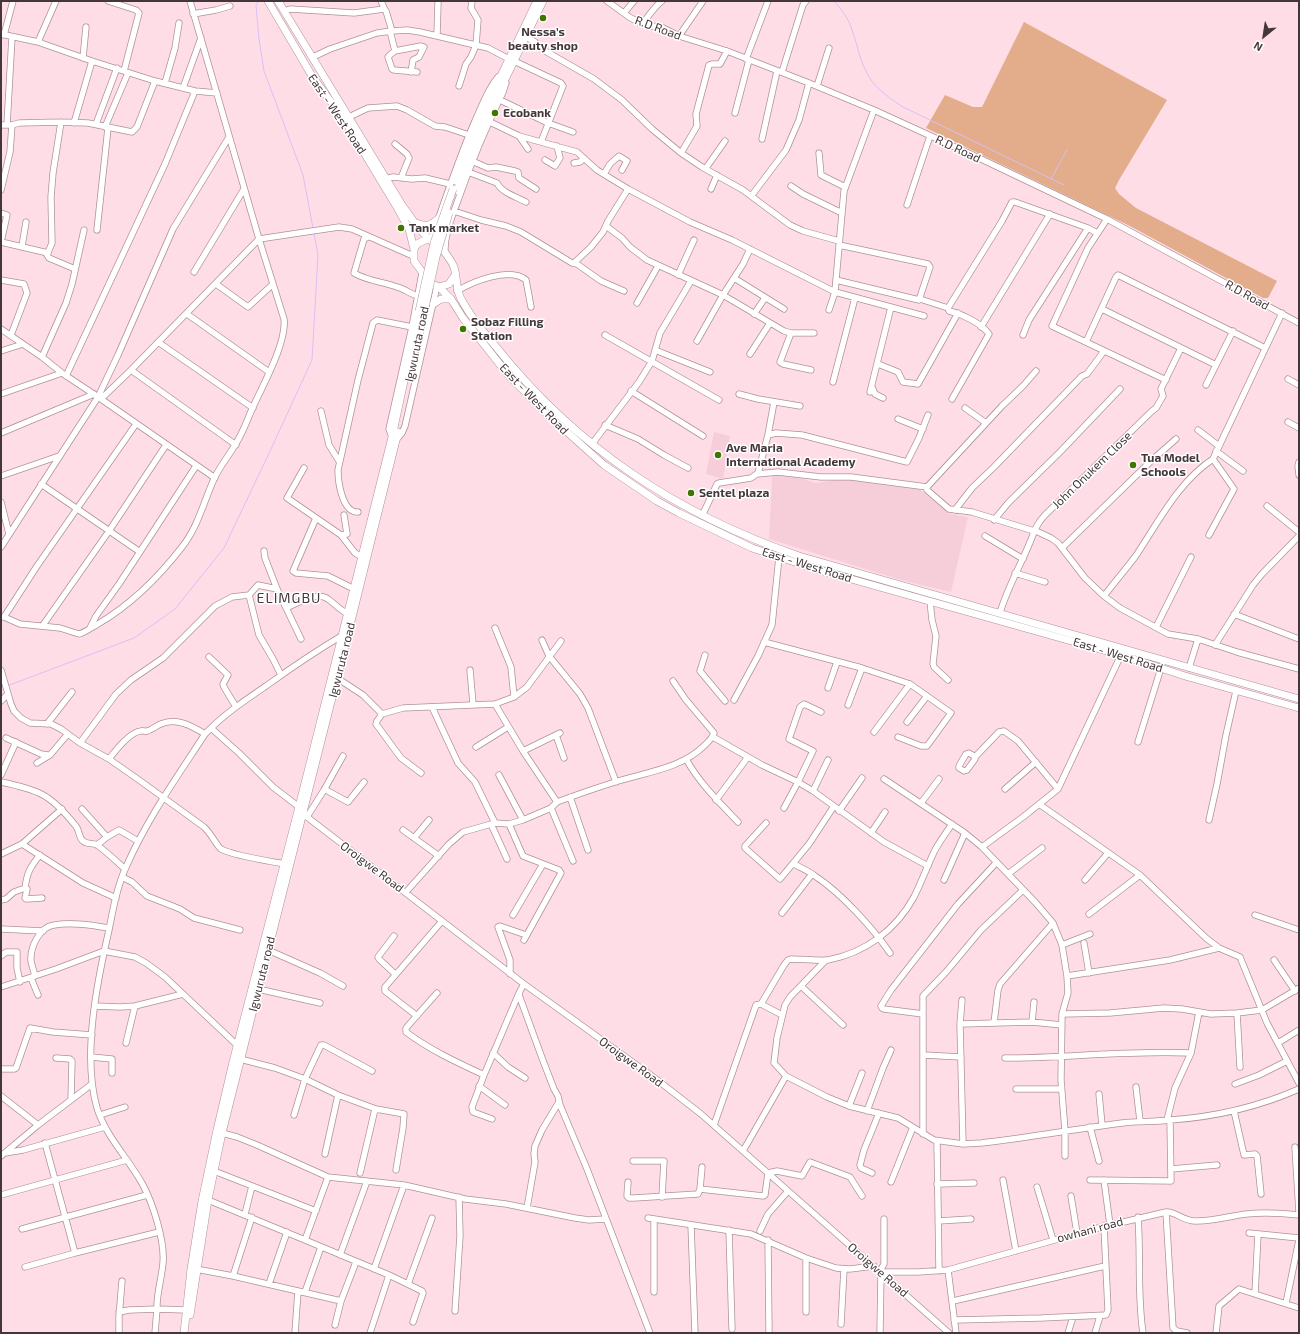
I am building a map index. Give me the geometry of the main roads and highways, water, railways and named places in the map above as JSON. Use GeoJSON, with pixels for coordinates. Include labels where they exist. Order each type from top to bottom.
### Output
{"type":"FeatureCollection","features":[{"type":"Feature","properties":{"kind":"main road","name":"East - West Road"},"geometry":{"type":"LineString","coordinates":[[268,1],[312,76],[345,121],[415,223],[446,254],[453,265],[457,291],[463,303],[505,365],[514,381],[547,414],[607,467],[657,501],[698,524],[752,548],[930,601],[1121,655],[1236,691],[1299,708]]}},
{"type":"Feature","properties":{"kind":"main road","name":"East - West Road"},"geometry":{"type":"LineString","coordinates":[[278,1],[349,117],[409,229],[414,253],[414,261],[422,273],[432,284],[438,286],[450,299],[463,318],[505,365],[592,444],[637,477],[684,507],[702,516],[741,534],[798,556],[1299,699]]}},
{"type":"Feature","properties":{"kind":"main road","name":"Igwuruta road"},"geometry":{"type":"LineString","coordinates":[[188,1333],[196,1269],[208,1200],[222,1134],[226,1105],[240,1059],[337,678],[394,438],[421,311],[453,188],[473,148],[537,1]]}},
{"type":"Feature","properties":{"kind":"main road","name":"Igwuruta road"},"geometry":{"type":"LineString","coordinates":[[511,60],[526,37],[543,1]]}},
{"type":"Feature","properties":{"kind":"main road"},"geometry":{"type":"LineString","coordinates":[[421,311],[434,241],[453,188]]}},
{"type":"Feature","properties":{"kind":"main road"},"geometry":{"type":"LineString","coordinates":[[415,223],[427,226],[438,220]]}},
{"type":"Feature","properties":{"kind":"main road"},"geometry":{"type":"LineString","coordinates":[[414,253],[417,244],[430,239]]}},
{"type":"Feature","properties":{"kind":"main road"},"geometry":{"type":"LineString","coordinates":[[438,286],[449,284],[455,275]]}},
{"type":"Feature","properties":{"kind":"main road"},"geometry":{"type":"LineString","coordinates":[[433,304],[441,298],[450,299]]}},
{"type":"Feature","properties":{"kind":"main road","name":"Igwuruta road"},"geometry":{"type":"LineString","coordinates":[[184,1333],[202,1201],[226,1105],[238,1046],[285,864],[303,812],[354,589],[394,438]]}},
{"type":"Feature","properties":{"kind":"waterway"},"geometry":{"type":"LineString","coordinates":[[259,1],[256,5],[264,71],[303,175],[313,228]]}},
{"type":"Feature","properties":{"kind":"waterway"},"geometry":{"type":"LineString","coordinates":[[834,1],[849,22],[869,77],[872,82],[886,95],[901,106],[1064,185]]}},
{"type":"Feature","properties":{"kind":"waterway"},"geometry":{"type":"LineString","coordinates":[[1051,179],[1067,150]]}},
{"type":"Feature","properties":{"kind":"waterway"},"geometry":{"type":"LineString","coordinates":[[7,686],[134,638],[175,609],[224,548],[312,360],[318,255],[314,233]]}},
{"type":"Feature","properties":{"kind":"place","name":"Nessa’s beauty shop"},"geometry":{"type":"Point","coordinates":[543,18]}},
{"type":"Feature","properties":{"kind":"place","name":"Ecobank"},"geometry":{"type":"Point","coordinates":[495,113]}},
{"type":"Feature","properties":{"kind":"place","name":"Tank market"},"geometry":{"type":"Point","coordinates":[401,228]}},
{"type":"Feature","properties":{"kind":"place","name":"Sobaz Filling Station"},"geometry":{"type":"Point","coordinates":[463,329]}},
{"type":"Feature","properties":{"kind":"place","name":"Ave Maria International Academy"},"geometry":{"type":"Point","coordinates":[718,455]}},
{"type":"Feature","properties":{"kind":"place","name":"Tua Model Schools"},"geometry":{"type":"Point","coordinates":[1133,465]}},
{"type":"Feature","properties":{"kind":"place","name":"Sentel plaza"},"geometry":{"type":"Point","coordinates":[691,493]}},
{"type":"Feature","properties":{"kind":"district","name":"ELIMGBU"},"geometry":{"type":"Point","coordinates":[289,598]}}]}
